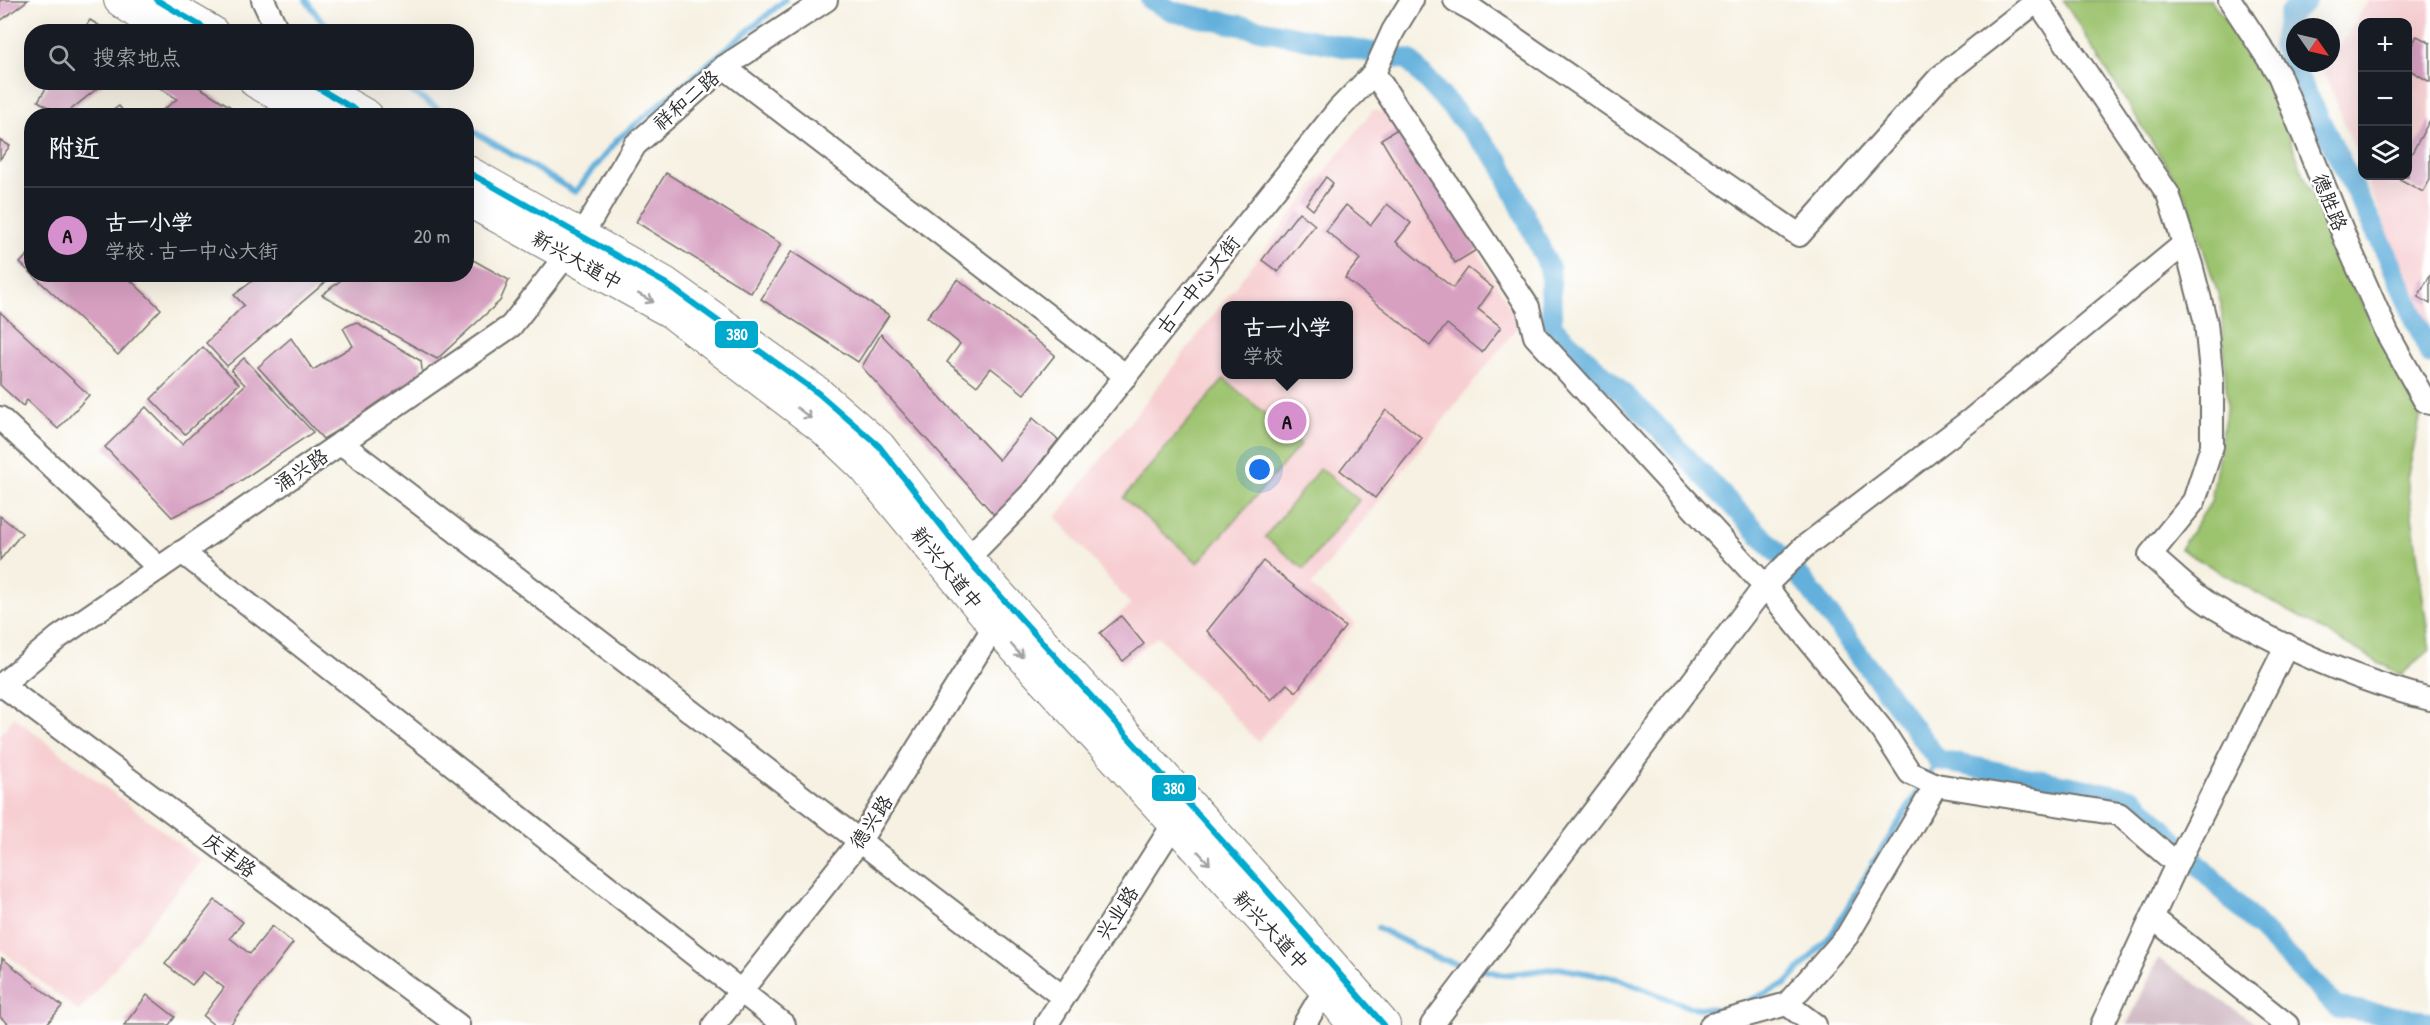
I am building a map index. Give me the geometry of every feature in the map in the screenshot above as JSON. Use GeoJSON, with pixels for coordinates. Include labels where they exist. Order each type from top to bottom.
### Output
{"type":"FeatureCollection","features":[{"type":"Feature","properties":{"kind":"main road"},"geometry":{"type":"LineString","coordinates":[[120,0],[153,24]]}},
{"type":"Feature","properties":{"kind":"main road"},"geometry":{"type":"LineString","coordinates":[[157,0],[198,24]]}},
{"type":"Feature","properties":{"kind":"main road"},"geometry":{"type":"LineString","coordinates":[[288,90],[324,99],[347,108]]}},
{"type":"Feature","properties":{"kind":"main road","name":"新兴大道中"},"geometry":{"type":"LineString","coordinates":[[474,176],[671,312],[823,428],[865,468],[1002,616],[1331,979],[1384,1025]]}},
{"type":"Feature","properties":{"kind":"main road","name":"新兴大道中"},"geometry":{"type":"LineString","coordinates":[[474,202],[665,283],[818,393],[879,446],[968,559],[1002,616]]}},
{"type":"Feature","properties":{"kind":"main road","name":"新兴大道中"},"geometry":{"type":"LineString","coordinates":[[1331,979],[1354,1025]]}},
{"type":"Feature","properties":{"kind":"street"},"geometry":{"type":"LineString","coordinates":[[263,0],[274,24]]}},
{"type":"Feature","properties":{"kind":"street","name":"祥和二路"},"geometry":{"type":"LineString","coordinates":[[575,244],[635,144],[724,67],[826,0]]}},
{"type":"Feature","properties":{"kind":"street","name":"古一中心大街"},"geometry":{"type":"LineString","coordinates":[[968,559],[1032,493],[1338,110],[1374,73],[1393,31],[1412,0]]}},
{"type":"Feature","properties":{"kind":"street"},"geometry":{"type":"LineString","coordinates":[[1455,0],[1475,11],[1799,236],[1939,78],[2037,0],[2168,194],[2206,323],[2212,382],[2212,446],[2194,501],[2150,555],[2213,606],[2287,645],[2391,690],[2430,699]]}},
{"type":"Feature","properties":{"kind":"street","name":"德胜路"},"geometry":{"type":"LineString","coordinates":[[2230,0],[2279,75],[2348,245],[2387,333],[2426,401],[2430,403]]}},
{"type":"Feature","properties":{"kind":"street"},"geometry":{"type":"LineString","coordinates":[[724,67],[1126,376]]}},
{"type":"Feature","properties":{"kind":"street"},"geometry":{"type":"LineString","coordinates":[[1374,73],[1528,307],[1535,336],[1765,586],[1883,731],[1910,773],[1935,785],[2120,814],[2177,864]]}},
{"type":"Feature","properties":{"kind":"street","name":"涌兴路"},"geometry":{"type":"LineString","coordinates":[[1,686],[59,637],[511,326],[575,244]]}},
{"type":"Feature","properties":{"kind":"street"},"geometry":{"type":"LineString","coordinates":[[1432,1025],[1765,586],[1804,547],[1972,419],[2184,244]]}},
{"type":"Feature","properties":{"kind":"street"},"geometry":{"type":"LineString","coordinates":[[0,418],[159,568]]}},
{"type":"Feature","properties":{"kind":"street"},"geometry":{"type":"LineString","coordinates":[[341,443],[1063,997]]}},
{"type":"Feature","properties":{"kind":"street"},"geometry":{"type":"LineString","coordinates":[[182,552],[784,1025]]}},
{"type":"Feature","properties":{"kind":"street","name":"德兴路"},"geometry":{"type":"LineString","coordinates":[[714,1025],[859,842],[1002,616]]}},
{"type":"Feature","properties":{"kind":"street"},"geometry":{"type":"LineString","coordinates":[[2102,1025],[2177,864],[2287,645]]}},
{"type":"Feature","properties":{"kind":"street","name":"庆丰路"},"geometry":{"type":"LineString","coordinates":[[1,686],[458,1025]]}},
{"type":"Feature","properties":{"kind":"street"},"geometry":{"type":"LineString","coordinates":[[1711,1025],[1787,1004],[1847,936],[1935,785]]}},
{"type":"Feature","properties":{"kind":"street","name":"兴业路"},"geometry":{"type":"LineString","coordinates":[[1046,1025],[1181,814]]}},
{"type":"Feature","properties":{"kind":"street"},"geometry":{"type":"LineString","coordinates":[[2153,918],[2287,1025]]}},
{"type":"Feature","properties":{"kind":"street"},"geometry":{"type":"LineString","coordinates":[[1304,1025],[1331,979]]}},
{"type":"Feature","properties":{"kind":"street"},"geometry":{"type":"LineString","coordinates":[[1787,1004],[1815,1025]]}},
{"type":"Feature","properties":{"kind":"shaded area"},"geometry":{"type":"Polygon","coordinates":[[[2369,0],[2430,0],[2430,338],[2367,180],[2412,180],[2412,18],[2358,18],[2358,158],[2324,72],[2340,72],[2340,44],[2369,0]]]}},
{"type":"Feature","properties":{"kind":"shaded area"},"geometry":{"type":"Polygon","coordinates":[[[1373,110],[1398,115],[1520,324],[1311,586],[1355,623],[1258,742],[1158,636],[1122,665],[1096,633],[1131,605],[1056,517],[1221,305],[1221,379],[1353,379],[1353,301],[1224,301],[1373,110]]]}},
{"type":"Feature","properties":{"kind":"shaded area"},"geometry":{"type":"Polygon","coordinates":[[[14,717],[201,860],[79,1012],[0,949],[0,735],[14,717]]]}},
{"type":"Feature","properties":{"kind":"shaded area"},"geometry":{"type":"Polygon","coordinates":[[[2159,959],[2258,1025],[2127,1025],[2159,959]]]}},
{"type":"Feature","properties":{"kind":"green space"},"geometry":{"type":"Polygon","coordinates":[[[2063,0],[2211,0],[2266,76],[2330,243],[2421,414],[2407,478],[2430,650],[2401,675],[2180,549],[2211,502],[2227,404],[2221,303],[2186,197],[2063,0]]]}},
{"type":"Feature","properties":{"kind":"green space"},"geometry":{"type":"Polygon","coordinates":[[[1224,379],[1301,444],[1198,563],[1123,498],[1224,379]]]}},
{"type":"Feature","properties":{"kind":"green space"},"geometry":{"type":"Polygon","coordinates":[[[1320,468],[1359,500],[1304,569],[1265,537],[1320,468]]]}},
{"type":"Feature","properties":{"kind":"building"},"geometry":{"type":"Polygon","coordinates":[[[0,0],[28,0],[0,21],[0,0]]]}},
{"type":"Feature","properties":{"kind":"building"},"geometry":{"type":"Polygon","coordinates":[[[2417,36],[2430,43],[2430,82],[2412,71],[2412,45],[2417,36]]]}},
{"type":"Feature","properties":{"kind":"building"},"geometry":{"type":"Polygon","coordinates":[[[45,90],[95,90],[73,108],[50,108],[38,101],[45,90]]]}},
{"type":"Feature","properties":{"kind":"building"},"geometry":{"type":"Polygon","coordinates":[[[163,90],[204,90],[231,107],[165,108],[177,99],[163,90]]]}},
{"type":"Feature","properties":{"kind":"building"},"geometry":{"type":"Polygon","coordinates":[[[2430,120],[2430,180],[2423,192],[2402,180],[2412,180],[2412,153],[2430,120]]]}},
{"type":"Feature","properties":{"kind":"building"},"geometry":{"type":"Polygon","coordinates":[[[1404,125],[1478,249],[1455,263],[1381,139],[1404,125]]]}},
{"type":"Feature","properties":{"kind":"building"},"geometry":{"type":"Polygon","coordinates":[[[0,140],[10,146],[0,159],[0,140]]]}},
{"type":"Feature","properties":{"kind":"building"},"geometry":{"type":"Polygon","coordinates":[[[666,173],[781,244],[751,293],[636,222],[666,173]]]}},
{"type":"Feature","properties":{"kind":"building"},"geometry":{"type":"Polygon","coordinates":[[[1326,177],[1333,183],[1313,210],[1306,204],[1326,177]]]}},
{"type":"Feature","properties":{"kind":"building"},"geometry":{"type":"Polygon","coordinates":[[[1387,204],[1411,223],[1396,242],[1453,288],[1468,268],[1493,288],[1478,309],[1501,327],[1482,352],[1447,324],[1430,346],[1345,278],[1360,259],[1326,231],[1346,205],[1371,225],[1387,204]]]}},
{"type":"Feature","properties":{"kind":"building"},"geometry":{"type":"Polygon","coordinates":[[[1299,212],[1315,225],[1278,272],[1262,260],[1299,212]]]}},
{"type":"Feature","properties":{"kind":"building"},"geometry":{"type":"Polygon","coordinates":[[[792,251],[889,315],[858,362],[761,299],[792,251]]]}},
{"type":"Feature","properties":{"kind":"building"},"geometry":{"type":"Polygon","coordinates":[[[474,260],[509,280],[500,301],[437,359],[322,295],[339,282],[474,282],[474,260]]]}},
{"type":"Feature","properties":{"kind":"building"},"geometry":{"type":"Polygon","coordinates":[[[2430,275],[2430,304],[2418,297],[2430,275]]]}},
{"type":"Feature","properties":{"kind":"building"},"geometry":{"type":"Polygon","coordinates":[[[958,279],[1055,355],[1024,394],[991,368],[977,386],[947,362],[960,344],[927,317],[958,279]]]}},
{"type":"Feature","properties":{"kind":"building"},"geometry":{"type":"Polygon","coordinates":[[[40,282],[132,282],[161,309],[118,355],[40,282]]]}},
{"type":"Feature","properties":{"kind":"building"},"geometry":{"type":"Polygon","coordinates":[[[251,282],[326,282],[227,366],[206,343],[244,305],[234,295],[251,282]]]}},
{"type":"Feature","properties":{"kind":"building"},"geometry":{"type":"Polygon","coordinates":[[[0,312],[89,395],[58,429],[27,400],[23,406],[0,385],[0,312]]]}},
{"type":"Feature","properties":{"kind":"building"},"geometry":{"type":"Polygon","coordinates":[[[356,322],[421,361],[423,379],[323,439],[258,367],[291,338],[313,370],[353,346],[343,328],[356,322]]]}},
{"type":"Feature","properties":{"kind":"building"},"geometry":{"type":"Polygon","coordinates":[[[881,334],[999,460],[1033,418],[1058,440],[997,518],[862,367],[881,334]]]}},
{"type":"Feature","properties":{"kind":"building"},"geometry":{"type":"Polygon","coordinates":[[[203,347],[239,384],[185,434],[151,399],[203,347]]]}},
{"type":"Feature","properties":{"kind":"building"},"geometry":{"type":"Polygon","coordinates":[[[244,358],[313,432],[227,490],[172,517],[105,447],[146,407],[182,444],[245,385],[231,370],[244,358]]]}},
{"type":"Feature","properties":{"kind":"building"},"geometry":{"type":"Polygon","coordinates":[[[1386,410],[1422,438],[1375,498],[1340,470],[1386,410]]]}},
{"type":"Feature","properties":{"kind":"building"},"geometry":{"type":"Polygon","coordinates":[[[0,516],[22,533],[0,560],[0,516]]]}},
{"type":"Feature","properties":{"kind":"building"},"geometry":{"type":"Polygon","coordinates":[[[1263,561],[1345,627],[1296,692],[1287,684],[1271,700],[1207,631],[1263,561]]]}},
{"type":"Feature","properties":{"kind":"building"},"geometry":{"type":"Polygon","coordinates":[[[1121,616],[1144,644],[1123,661],[1100,633],[1121,616]]]}},
{"type":"Feature","properties":{"kind":"building"},"geometry":{"type":"Polygon","coordinates":[[[215,900],[243,922],[230,938],[250,954],[272,926],[293,943],[230,1025],[214,1025],[203,1016],[224,988],[203,972],[192,985],[165,964],[215,900]]]}},
{"type":"Feature","properties":{"kind":"building"},"geometry":{"type":"Polygon","coordinates":[[[2,958],[62,1006],[46,1025],[10,1025],[0,1017],[2,958]]]}},
{"type":"Feature","properties":{"kind":"building"},"geometry":{"type":"Polygon","coordinates":[[[147,995],[175,1017],[169,1025],[124,1025],[147,995]]]}},
{"type":"Feature","properties":{"kind":"waterway"},"geometry":{"type":"LineString","coordinates":[[306,0],[326,24]]}},
{"type":"Feature","properties":{"kind":"waterway"},"geometry":{"type":"LineString","coordinates":[[474,132],[575,192],[618,139],[785,0]]}},
{"type":"Feature","properties":{"kind":"waterway"},"geometry":{"type":"LineString","coordinates":[[1151,0],[1174,12],[1409,60],[1500,162],[1550,269],[1552,327],[1649,418],[1803,580],[1938,760],[2134,799],[2337,1007],[2430,1022]]}},
{"type":"Feature","properties":{"kind":"waterway"},"geometry":{"type":"LineString","coordinates":[[2307,0],[2289,14],[2283,46],[2387,254],[2430,354]]}},
{"type":"Feature","properties":{"kind":"waterway"},"geometry":{"type":"LineString","coordinates":[[409,90],[437,108]]}},
{"type":"Feature","properties":{"kind":"waterway"},"geometry":{"type":"LineString","coordinates":[[1481,969],[1504,975],[1558,968],[1619,979],[1689,1007],[1728,1010],[1786,984],[1832,934],[1938,760]]}},
{"type":"Feature","properties":{"kind":"waterway"},"geometry":{"type":"LineString","coordinates":[[1378,928],[1439,959],[1471,967]]}},
{"type":"Feature","properties":{"kind":"transit line","name":"380"},"geometry":{"type":"LineString","coordinates":[[157,0],[198,24]]}},
{"type":"Feature","properties":{"kind":"transit line","name":"380"},"geometry":{"type":"LineString","coordinates":[[322,90],[352,108]]}},
{"type":"Feature","properties":{"kind":"transit line","name":"380"},"geometry":{"type":"LineString","coordinates":[[474,176],[665,283],[818,393],[879,446],[967,559],[1262,885],[1384,1025]]}},
{"type":"Feature","properties":{"kind":"place","name":"古一小学"},"geometry":{"type":"Point","coordinates":[1287,421]}}]}
